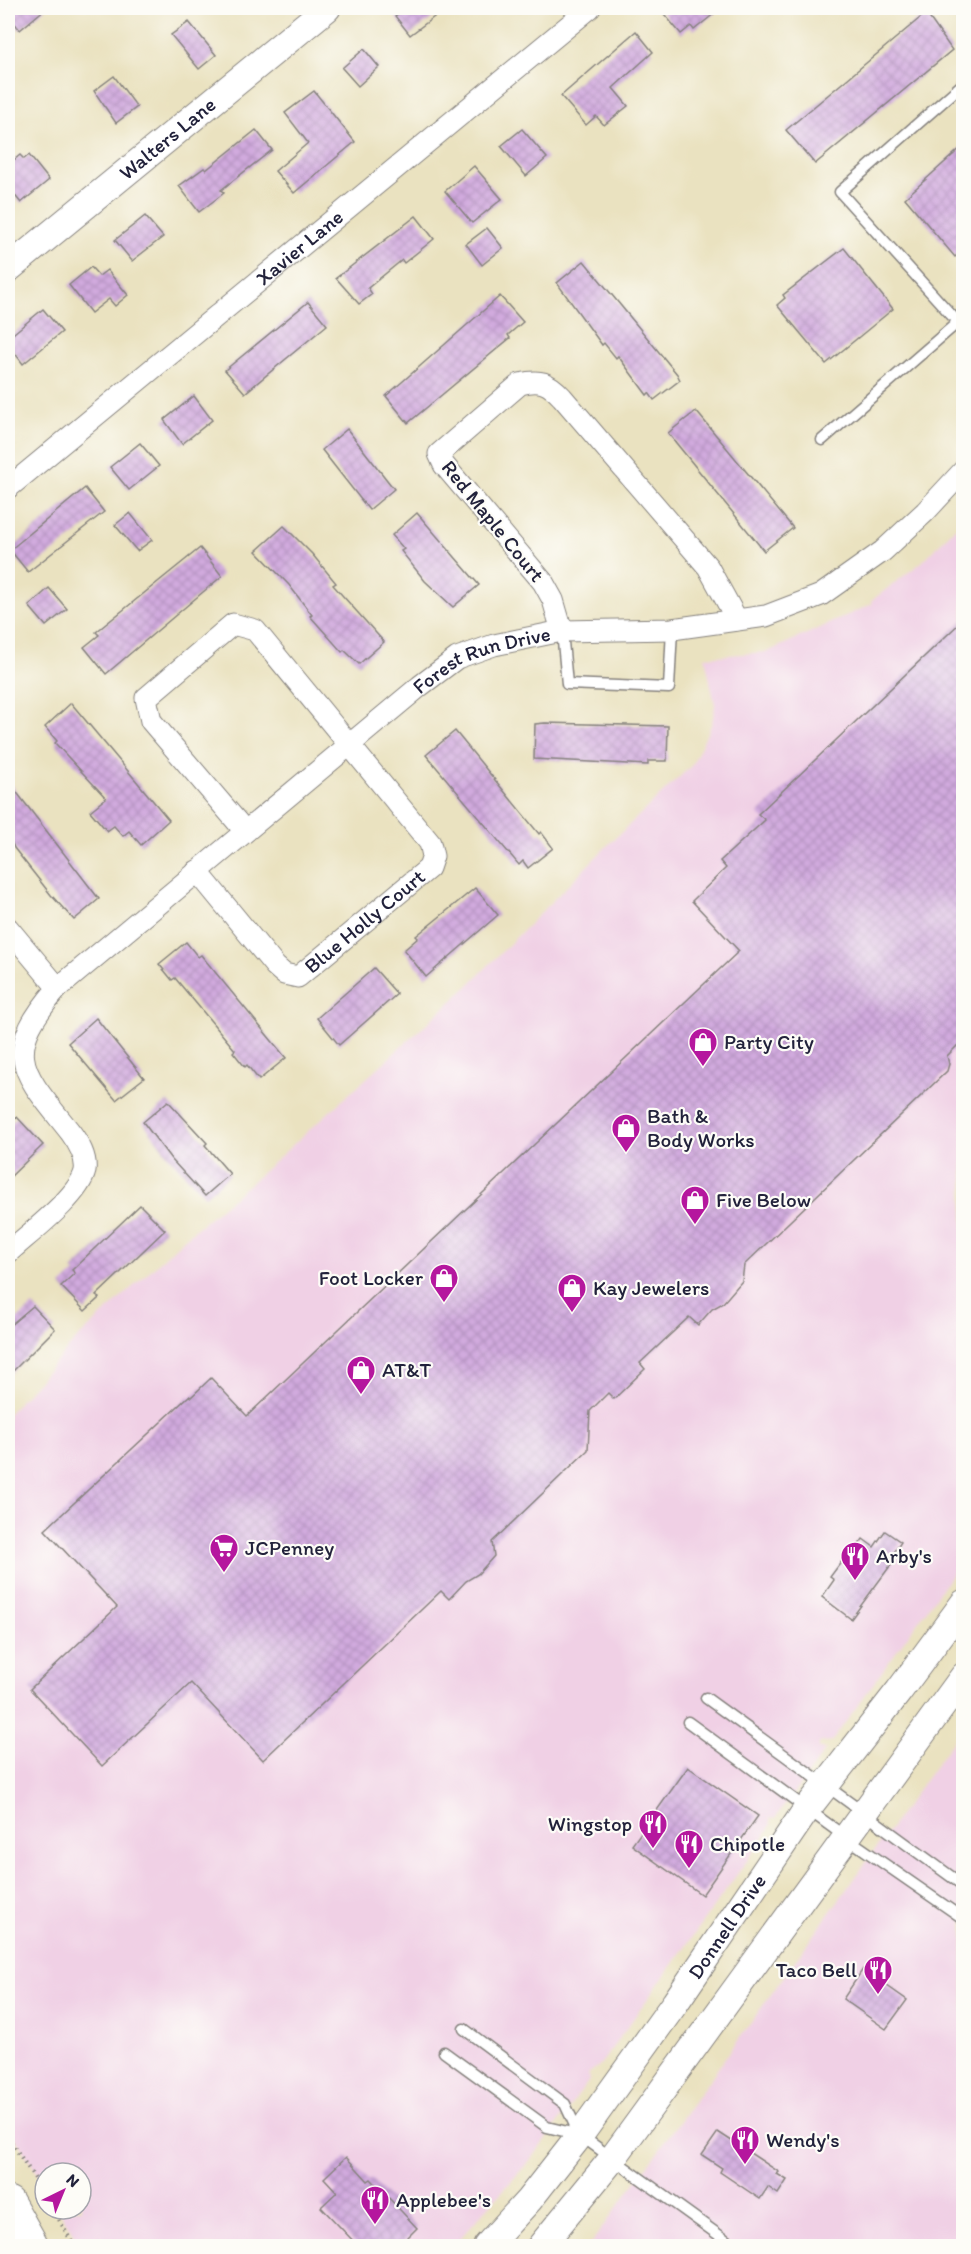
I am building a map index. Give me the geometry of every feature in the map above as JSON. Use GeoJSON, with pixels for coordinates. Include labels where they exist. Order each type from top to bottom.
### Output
{"type":"FeatureCollection","features":[{"type":"Feature","properties":{"kind":"highway"},"geometry":{"type":"LineString","coordinates":[[8,2203],[32,2247]]}},
{"type":"Feature","properties":{"kind":"street","name":"Walters Lane"},"geometry":{"type":"LineString","coordinates":[[8,269],[327,8]]}},
{"type":"Feature","properties":{"kind":"street","name":"Xavier Lane"},"geometry":{"type":"LineString","coordinates":[[8,488],[590,8]]}},
{"type":"Feature","properties":{"kind":"street","name":"Red Maple Court"},"geometry":{"type":"LineString","coordinates":[[562,631],[553,600],[543,582],[444,465],[439,454],[520,384],[537,380],[549,384],[562,397],[708,567],[738,620]]}},
{"type":"Feature","properties":{"kind":"street","name":"Forest Run Drive"},"geometry":{"type":"LineString","coordinates":[[8,1253],[76,1189],[84,1171],[85,1158],[78,1143],[34,1087],[22,1062],[21,1041],[28,1025],[58,988],[420,686],[457,658],[494,645],[562,631],[672,629],[766,616],[821,595],[883,551],[926,512],[963,470]]}},
{"type":"Feature","properties":{"kind":"street","name":"Blue Holly Court"},"geometry":{"type":"LineString","coordinates":[[197,871],[275,966],[284,974],[298,977],[429,868],[433,856],[430,843],[255,630],[233,624],[146,698],[152,721],[245,831]]}},
{"type":"Feature","properties":{"kind":"street"},"geometry":{"type":"LineString","coordinates":[[8,928],[58,988]]}},
{"type":"Feature","properties":{"kind":"street","name":"Donnell Drive"},"geometry":{"type":"LineString","coordinates":[[487,2247],[529,2200],[580,2135],[675,2004],[807,1809],[899,1691],[963,1603]]}},
{"type":"Feature","properties":{"kind":"street","name":"Donnell Drive"},"geometry":{"type":"LineString","coordinates":[[541,2247],[613,2158],[963,1676]]}},
{"type":"Feature","properties":{"kind":"lane"},"geometry":{"type":"LineString","coordinates":[[822,440],[961,323],[840,192],[963,83]]}},
{"type":"Feature","properties":{"kind":"lane","name":"Red Maple Court"},"geometry":{"type":"LineString","coordinates":[[562,631],[567,684],[669,688],[672,629]]}},
{"type":"Feature","properties":{"kind":"lane"},"geometry":{"type":"LineString","coordinates":[[706,1698],[963,1886]]}},
{"type":"Feature","properties":{"kind":"lane"},"geometry":{"type":"LineString","coordinates":[[688,1722],[963,1919]]}},
{"type":"Feature","properties":{"kind":"lane"},"geometry":{"type":"LineString","coordinates":[[464,2029],[565,2104],[580,2135]]}},
{"type":"Feature","properties":{"kind":"lane"},"geometry":{"type":"LineString","coordinates":[[444,2052],[547,2127],[580,2135],[734,2247]]}},
{"type":"Feature","properties":{"kind":"path"},"geometry":{"type":"LineString","coordinates":[[8,2138],[33,2176]]}},
{"type":"Feature","properties":{"kind":"path"},"geometry":{"type":"LineString","coordinates":[[60,2221],[74,2247]]}},
{"type":"Feature","properties":{"kind":"shaded area"},"geometry":{"type":"Polygon","coordinates":[[[963,520],[963,1559],[832,1741],[819,1743],[819,1749],[826,1749],[775,1818],[770,1818],[771,1825],[764,1837],[600,2065],[588,2074],[590,2079],[533,2157],[453,2246],[80,2246],[66,2221],[93,2221],[93,2161],[33,2161],[33,2166],[8,2127],[8,1414],[75,1341],[184,1239],[254,1180],[463,991],[608,845],[692,765],[712,723],[715,705],[705,657],[767,652],[872,604],[871,601],[922,562],[963,520]]]}},
{"type":"Feature","properties":{"kind":"shaded area"},"geometry":{"type":"Polygon","coordinates":[[[963,1727],[963,2246],[589,2246],[693,2103],[963,1727]]]}},
{"type":"Feature","properties":{"kind":"building"},"geometry":{"type":"Polygon","coordinates":[[[8,8],[46,8],[20,30],[8,15],[8,8]]]}},
{"type":"Feature","properties":{"kind":"building"},"geometry":{"type":"Polygon","coordinates":[[[406,8],[446,8],[410,35],[395,16],[406,8]]]}},
{"type":"Feature","properties":{"kind":"building"},"geometry":{"type":"Polygon","coordinates":[[[659,8],[721,8],[694,30],[691,26],[681,34],[659,8]]]}},
{"type":"Feature","properties":{"kind":"building"},"geometry":{"type":"Polygon","coordinates":[[[926,13],[952,50],[815,164],[786,130],[926,13]]]}},
{"type":"Feature","properties":{"kind":"building"},"geometry":{"type":"Polygon","coordinates":[[[189,22],[216,55],[199,69],[171,35],[189,22]]]}},
{"type":"Feature","properties":{"kind":"building"},"geometry":{"type":"Polygon","coordinates":[[[636,31],[653,52],[613,88],[628,106],[604,125],[596,116],[586,125],[561,96],[636,31]]]}},
{"type":"Feature","properties":{"kind":"building"},"geometry":{"type":"Polygon","coordinates":[[[364,49],[379,67],[358,86],[342,68],[364,49]]]}},
{"type":"Feature","properties":{"kind":"building"},"geometry":{"type":"Polygon","coordinates":[[[114,76],[137,107],[116,123],[94,91],[114,76]]]}},
{"type":"Feature","properties":{"kind":"building"},"geometry":{"type":"Polygon","coordinates":[[[314,91],[355,142],[294,193],[275,171],[308,143],[285,113],[314,91]]]}},
{"type":"Feature","properties":{"kind":"building"},"geometry":{"type":"Polygon","coordinates":[[[522,129],[547,158],[526,176],[501,146],[522,129]]]}},
{"type":"Feature","properties":{"kind":"building"},"geometry":{"type":"Polygon","coordinates":[[[256,130],[272,150],[221,190],[224,193],[199,212],[179,186],[204,168],[206,170],[256,130]]]}},
{"type":"Feature","properties":{"kind":"building"},"geometry":{"type":"Polygon","coordinates":[[[963,146],[963,250],[955,257],[905,198],[963,146]]]}},
{"type":"Feature","properties":{"kind":"building"},"geometry":{"type":"Polygon","coordinates":[[[20,155],[24,159],[29,155],[49,180],[21,203],[8,187],[8,165],[20,155]]]}},
{"type":"Feature","properties":{"kind":"building"},"geometry":{"type":"Polygon","coordinates":[[[474,166],[502,199],[472,223],[445,191],[474,166]]]}},
{"type":"Feature","properties":{"kind":"building"},"geometry":{"type":"Polygon","coordinates":[[[145,216],[163,237],[132,261],[115,240],[145,216]]]}},
{"type":"Feature","properties":{"kind":"building"},"geometry":{"type":"Polygon","coordinates":[[[416,216],[434,239],[404,263],[402,260],[368,288],[372,294],[359,304],[336,278],[416,216]]]}},
{"type":"Feature","properties":{"kind":"building"},"geometry":{"type":"Polygon","coordinates":[[[487,228],[503,248],[482,265],[466,244],[487,228]]]}},
{"type":"Feature","properties":{"kind":"building"},"geometry":{"type":"Polygon","coordinates":[[[844,248],[893,309],[826,364],[777,305],[785,298],[783,295],[844,248]]]}},
{"type":"Feature","properties":{"kind":"building"},"geometry":{"type":"Polygon","coordinates":[[[584,261],[677,374],[680,380],[654,400],[649,393],[647,395],[618,356],[616,358],[604,343],[602,345],[557,283],[584,261]]]}},
{"type":"Feature","properties":{"kind":"building"},"geometry":{"type":"Polygon","coordinates":[[[91,267],[99,276],[107,270],[128,295],[115,306],[109,299],[91,313],[69,285],[91,267]]]}},
{"type":"Feature","properties":{"kind":"building"},"geometry":{"type":"Polygon","coordinates":[[[500,296],[523,322],[508,335],[510,338],[408,423],[386,396],[500,296]]]}},
{"type":"Feature","properties":{"kind":"building"},"geometry":{"type":"Polygon","coordinates":[[[308,302],[327,325],[245,393],[225,370],[308,302]]]}},
{"type":"Feature","properties":{"kind":"building"},"geometry":{"type":"Polygon","coordinates":[[[43,309],[62,332],[23,364],[8,344],[8,338],[43,309]]]}},
{"type":"Feature","properties":{"kind":"building"},"geometry":{"type":"Polygon","coordinates":[[[194,396],[212,420],[182,444],[164,420],[194,396]]]}},
{"type":"Feature","properties":{"kind":"building"},"geometry":{"type":"Polygon","coordinates":[[[696,411],[793,528],[764,551],[668,433],[696,411]]]}},
{"type":"Feature","properties":{"kind":"building"},"geometry":{"type":"Polygon","coordinates":[[[347,429],[394,489],[369,510],[322,450],[347,429]]]}},
{"type":"Feature","properties":{"kind":"building"},"geometry":{"type":"Polygon","coordinates":[[[140,443],[159,466],[129,490],[110,467],[140,443]]]}},
{"type":"Feature","properties":{"kind":"building"},"geometry":{"type":"Polygon","coordinates":[[[85,488],[104,512],[28,572],[10,550],[85,488]]]}},
{"type":"Feature","properties":{"kind":"building"},"geometry":{"type":"Polygon","coordinates":[[[130,513],[152,540],[137,551],[115,525],[130,513]]]}},
{"type":"Feature","properties":{"kind":"building"},"geometry":{"type":"Polygon","coordinates":[[[417,513],[479,585],[453,607],[425,581],[401,551],[404,549],[392,535],[417,513]]]}},
{"type":"Feature","properties":{"kind":"building"},"geometry":{"type":"Polygon","coordinates":[[[284,526],[312,554],[336,583],[333,585],[384,642],[359,664],[344,650],[342,652],[310,616],[312,615],[289,585],[256,551],[284,526]]]}},
{"type":"Feature","properties":{"kind":"building"},"geometry":{"type":"Polygon","coordinates":[[[200,548],[222,576],[106,674],[84,647],[99,635],[96,632],[200,548]]]}},
{"type":"Feature","properties":{"kind":"building"},"geometry":{"type":"Polygon","coordinates":[[[49,588],[67,609],[46,626],[29,606],[49,588]]]}},
{"type":"Feature","properties":{"kind":"building"},"geometry":{"type":"Polygon","coordinates":[[[963,620],[963,1040],[947,1056],[949,1064],[947,1071],[744,1265],[742,1281],[723,1303],[712,1309],[698,1325],[689,1317],[640,1363],[645,1369],[614,1399],[608,1393],[590,1411],[588,1450],[492,1542],[494,1556],[478,1574],[466,1581],[449,1599],[441,1591],[263,1760],[191,1683],[102,1766],[30,1689],[117,1607],[45,1530],[211,1378],[247,1416],[739,951],[692,901],[726,868],[720,861],[765,820],[758,814],[963,620]]]}},
{"type":"Feature","properties":{"kind":"building"},"geometry":{"type":"Polygon","coordinates":[[[71,703],[169,820],[141,845],[129,831],[123,836],[114,826],[107,831],[90,811],[106,798],[55,743],[57,741],[45,727],[71,703]]]}},
{"type":"Feature","properties":{"kind":"building"},"geometry":{"type":"Polygon","coordinates":[[[535,724],[668,726],[667,761],[648,761],[648,765],[534,759],[535,724]]]}},
{"type":"Feature","properties":{"kind":"building"},"geometry":{"type":"Polygon","coordinates":[[[455,731],[553,848],[528,868],[523,861],[519,865],[426,755],[455,731]]]}},
{"type":"Feature","properties":{"kind":"building"},"geometry":{"type":"Polygon","coordinates":[[[8,781],[99,899],[74,920],[14,848],[8,834],[8,781]]]}},
{"type":"Feature","properties":{"kind":"building"},"geometry":{"type":"Polygon","coordinates":[[[475,888],[498,915],[426,977],[404,950],[418,938],[416,936],[475,888]]]}},
{"type":"Feature","properties":{"kind":"building"},"geometry":{"type":"Polygon","coordinates":[[[186,942],[198,957],[201,955],[286,1058],[259,1080],[247,1065],[245,1067],[233,1052],[235,1050],[175,978],[172,980],[159,964],[186,942]]]}},
{"type":"Feature","properties":{"kind":"building"},"geometry":{"type":"Polygon","coordinates":[[[374,968],[397,994],[339,1045],[317,1018],[374,968]]]}},
{"type":"Feature","properties":{"kind":"building"},"geometry":{"type":"Polygon","coordinates":[[[96,1018],[144,1078],[116,1100],[68,1043],[96,1018]]]}},
{"type":"Feature","properties":{"kind":"building"},"geometry":{"type":"Polygon","coordinates":[[[168,1101],[207,1143],[205,1145],[230,1174],[205,1196],[171,1159],[143,1122],[168,1101]]]}},
{"type":"Feature","properties":{"kind":"building"},"geometry":{"type":"Polygon","coordinates":[[[17,1117],[43,1145],[8,1179],[8,1126],[17,1117]]]}},
{"type":"Feature","properties":{"kind":"building"},"geometry":{"type":"Polygon","coordinates":[[[140,1205],[165,1230],[96,1296],[99,1298],[85,1311],[61,1286],[75,1273],[72,1270],[140,1205]]]}},
{"type":"Feature","properties":{"kind":"building"},"geometry":{"type":"Polygon","coordinates":[[[33,1306],[55,1329],[8,1376],[8,1327],[33,1306]]]}},
{"type":"Feature","properties":{"kind":"building"},"geometry":{"type":"Polygon","coordinates":[[[885,1531],[901,1542],[890,1559],[893,1562],[851,1619],[822,1597],[834,1580],[830,1577],[842,1561],[846,1563],[863,1539],[874,1547],[885,1531]]]}},
{"type":"Feature","properties":{"kind":"building"},"geometry":{"type":"Polygon","coordinates":[[[688,1767],[758,1816],[702,1895],[632,1845],[688,1767]]]}},
{"type":"Feature","properties":{"kind":"building"},"geometry":{"type":"Polygon","coordinates":[[[863,1969],[907,2000],[886,2029],[843,1999],[863,1969]]]}},
{"type":"Feature","properties":{"kind":"building"},"geometry":{"type":"Polygon","coordinates":[[[718,2132],[779,2172],[777,2174],[787,2180],[778,2194],[768,2187],[760,2199],[720,2172],[722,2168],[702,2155],[718,2132]]]}},
{"type":"Feature","properties":{"kind":"building"},"geometry":{"type":"Polygon","coordinates":[[[346,2157],[368,2181],[371,2179],[417,2228],[398,2247],[359,2247],[321,2207],[337,2192],[324,2178],[346,2157]]]}},
{"type":"Feature","properties":{"kind":"place","name":"Party City"},"geometry":{"type":"Point","coordinates":[703,1068]}},
{"type":"Feature","properties":{"kind":"place","name":"Bath & Body Works"},"geometry":{"type":"Point","coordinates":[626,1154]}},
{"type":"Feature","properties":{"kind":"place","name":"Five Below"},"geometry":{"type":"Point","coordinates":[695,1226]}},
{"type":"Feature","properties":{"kind":"place","name":"Foot Locker"},"geometry":{"type":"Point","coordinates":[444,1304]}},
{"type":"Feature","properties":{"kind":"place","name":"Kay Jewelers"},"geometry":{"type":"Point","coordinates":[572,1314]}},
{"type":"Feature","properties":{"kind":"place","name":"AT&T"},"geometry":{"type":"Point","coordinates":[361,1396]}},
{"type":"Feature","properties":{"kind":"place","name":"JCPenney"},"geometry":{"type":"Point","coordinates":[224,1574]}},
{"type":"Feature","properties":{"kind":"place","name":"Arby's"},"geometry":{"type":"Point","coordinates":[855,1582]}},
{"type":"Feature","properties":{"kind":"place","name":"Wingstop"},"geometry":{"type":"Point","coordinates":[653,1850]}},
{"type":"Feature","properties":{"kind":"place","name":"Chipotle"},"geometry":{"type":"Point","coordinates":[689,1870]}},
{"type":"Feature","properties":{"kind":"place","name":"Taco Bell"},"geometry":{"type":"Point","coordinates":[878,1996]}},
{"type":"Feature","properties":{"kind":"place","name":"Wendy's"},"geometry":{"type":"Point","coordinates":[745,2166]}},
{"type":"Feature","properties":{"kind":"place","name":"Applebee's"},"geometry":{"type":"Point","coordinates":[375,2226]}}]}
